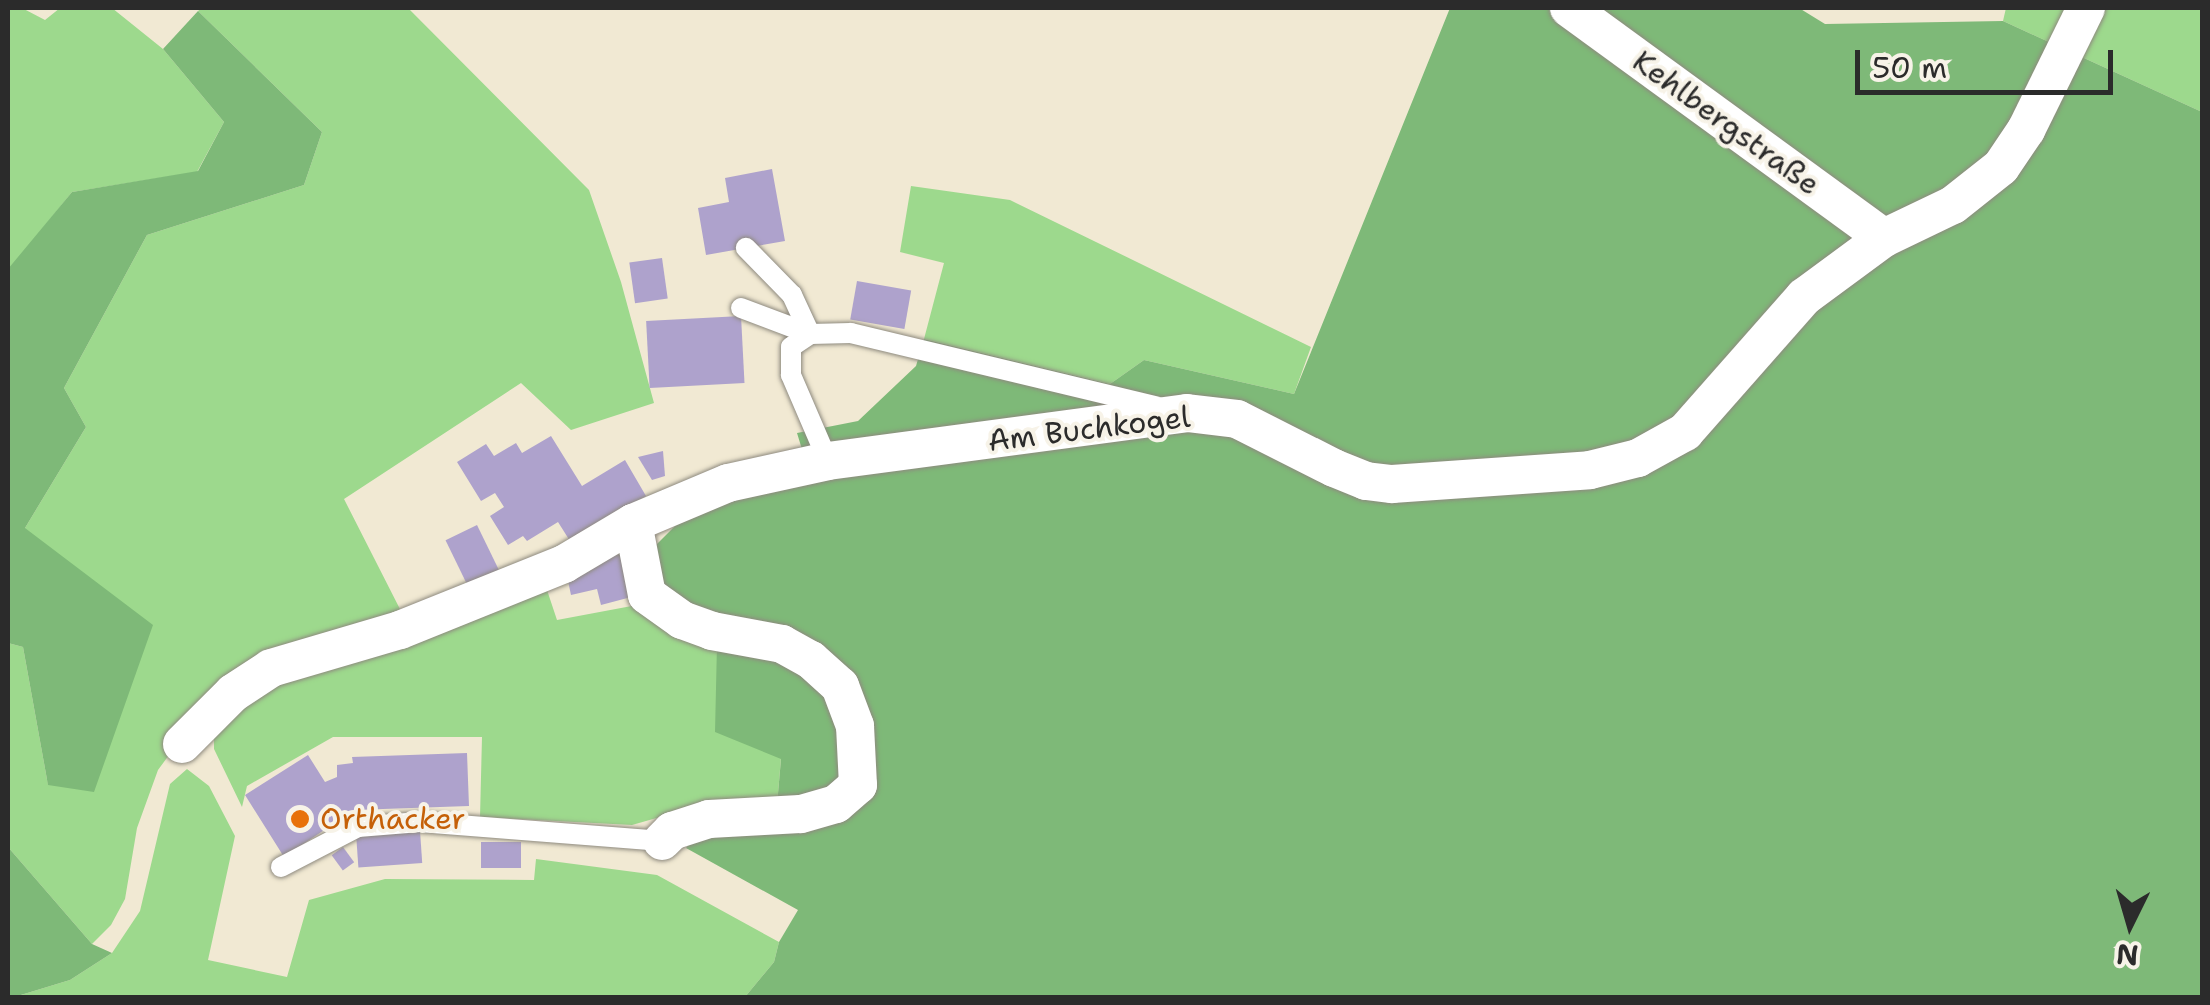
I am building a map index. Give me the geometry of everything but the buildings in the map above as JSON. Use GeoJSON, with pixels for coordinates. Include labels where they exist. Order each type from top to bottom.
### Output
{"type":"FeatureCollection","features":[{"type":"Feature","properties":{"kind":"street","name":"Kehlbergstraße"},"geometry":{"type":"LineString","coordinates":[[1570,8],[1884,238]]}},
{"type":"Feature","properties":{"kind":"street","name":"Am Buchkogel"},"geometry":{"type":"LineString","coordinates":[[182,744],[233,692],[271,668],[400,630],[564,564],[633,523],[728,484],[828,461],[1187,413],[1237,419],[1366,481],[1427,482],[1590,470],[1638,458],[1686,432],[1804,297],[1884,238],[1953,205],[2001,167],[2026,130],[2086,8]]}},
{"type":"Feature","properties":{"kind":"street"},"geometry":{"type":"LineString","coordinates":[[633,523],[647,595],[682,620],[712,631],[782,644],[811,660],[840,686],[855,726],[858,785],[836,804],[800,814],[709,819],[672,831],[662,841]]}},
{"type":"Feature","properties":{"kind":"lane"},"geometry":{"type":"LineString","coordinates":[[746,248],[792,295],[810,334]]}},
{"type":"Feature","properties":{"kind":"lane"},"geometry":{"type":"LineString","coordinates":[[741,308],[810,334],[851,333],[1187,413]]}},
{"type":"Feature","properties":{"kind":"lane"},"geometry":{"type":"LineString","coordinates":[[810,334],[791,347],[791,375],[828,461]]}},
{"type":"Feature","properties":{"kind":"lane"},"geometry":{"type":"LineString","coordinates":[[280,866],[358,826],[420,822],[662,841]]}},
{"type":"Feature","properties":{"kind":"green space"},"geometry":{"type":"Polygon","coordinates":[[[8,8],[22,8],[45,20],[60,8],[112,8],[163,49],[224,122],[197,172],[72,192],[9,270],[8,8]]]}},
{"type":"Feature","properties":{"kind":"green space"},"geometry":{"type":"Polygon","coordinates":[[[408,8],[589,190],[621,282],[654,403],[571,430],[521,383],[344,499],[404,617],[211,698],[158,770],[137,828],[125,899],[111,925],[92,944],[8,847],[8,643],[23,647],[48,785],[25,528],[86,427],[64,388],[147,235],[304,185],[322,132],[198,11],[408,8]]]}},
{"type":"Feature","properties":{"kind":"green space"},"geometry":{"type":"Polygon","coordinates":[[[1450,8],[1799,8],[1825,24],[2003,21],[2202,112],[2202,997],[745,997],[774,962],[779,942],[798,910],[686,848],[700,831],[777,805],[781,759],[715,732],[717,644],[656,584],[655,546],[685,516],[804,456],[797,433],[858,421],[916,366],[924,339],[1110,384],[1144,360],[1294,394],[1450,8]]]}},
{"type":"Feature","properties":{"kind":"green space"},"geometry":{"type":"Polygon","coordinates":[[[2006,8],[2202,8],[2202,112],[2003,21],[2006,8]]]}},
{"type":"Feature","properties":{"kind":"green space"},"geometry":{"type":"Polygon","coordinates":[[[198,11],[322,132],[304,185],[147,235],[64,388],[86,427],[25,528],[153,625],[94,792],[48,785],[23,647],[8,643],[8,269],[72,192],[198,171],[224,122],[163,49],[198,11]]]}},
{"type":"Feature","properties":{"kind":"green space"},"geometry":{"type":"Polygon","coordinates":[[[911,186],[1010,200],[1311,347],[1294,394],[1144,360],[1110,384],[924,339],[944,263],[900,252],[911,186]]]}},
{"type":"Feature","properties":{"kind":"green space"},"geometry":{"type":"Polygon","coordinates":[[[547,590],[557,620],[637,605],[717,644],[781,758],[777,805],[688,809],[632,825],[480,817],[482,737],[333,737],[247,786],[242,807],[214,749],[214,734],[230,709],[278,680],[547,590]]]}},
{"type":"Feature","properties":{"kind":"green space"},"geometry":{"type":"Polygon","coordinates":[[[187,769],[209,786],[235,836],[208,960],[287,977],[309,900],[385,879],[534,880],[536,859],[657,875],[779,942],[774,962],[745,997],[11,998],[70,980],[112,953],[140,911],[170,784],[187,769]]]}},
{"type":"Feature","properties":{"kind":"green space"},"geometry":{"type":"Polygon","coordinates":[[[8,847],[92,944],[112,953],[70,980],[11,998],[8,997],[8,847]]]}},
{"type":"Feature","properties":{"kind":"place","name":"Orthacker"},"geometry":{"type":"Point","coordinates":[300,819]}}]}
